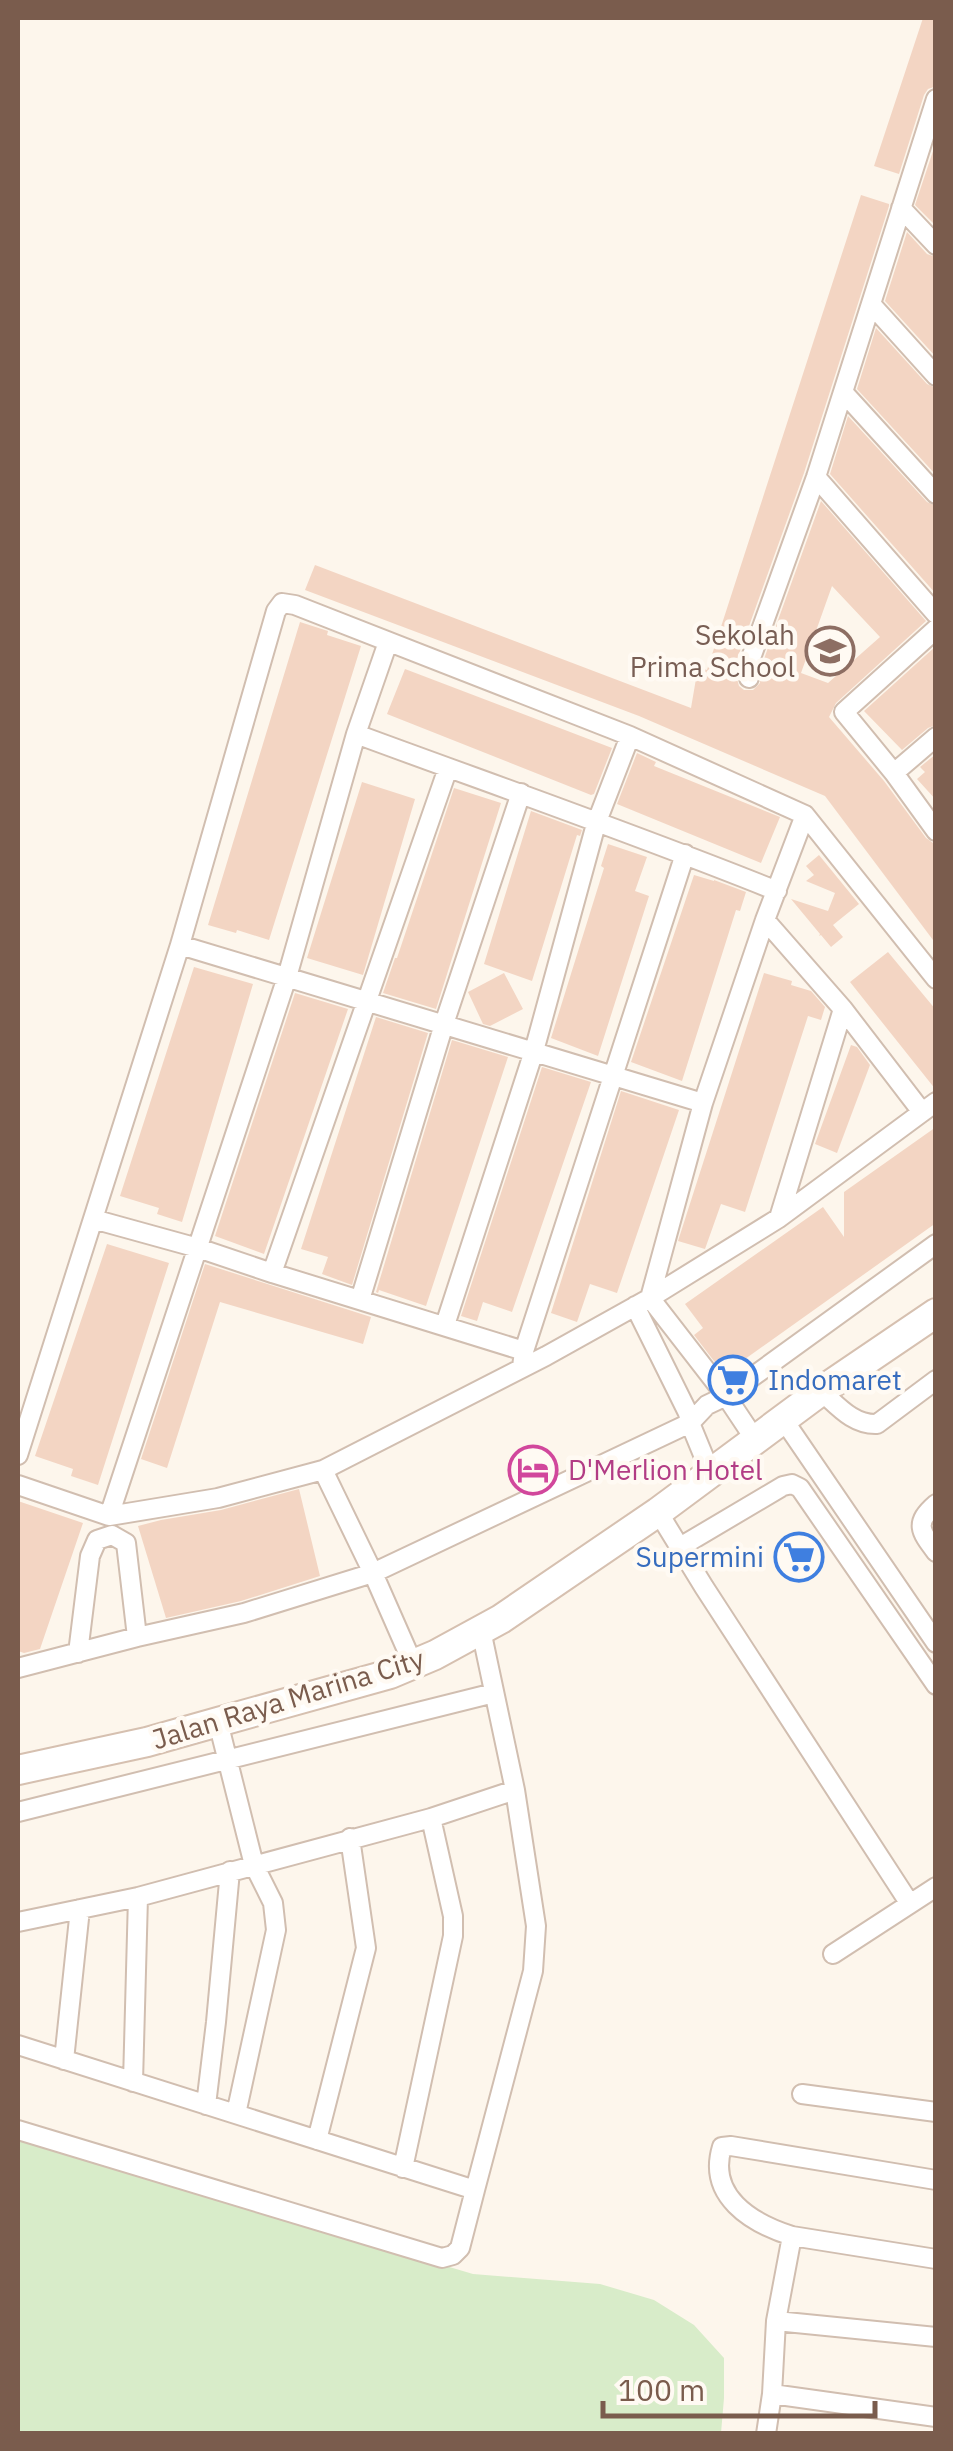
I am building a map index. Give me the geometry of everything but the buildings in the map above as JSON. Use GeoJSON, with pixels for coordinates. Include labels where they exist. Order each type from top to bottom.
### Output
{"type":"FeatureCollection","features":[{"type":"Feature","properties":{"kind":"main road","name":"Jalan Raya Marina City"},"geometry":{"type":"LineString","coordinates":[[18,1770],[147,1742],[390,1674],[435,1655],[481,1630],[658,1512],[821,1391],[936,1314]]}},
{"type":"Feature","properties":{"kind":"street"},"geometry":{"type":"LineString","coordinates":[[749,678],[747,669],[816,477],[934,110]]}},
{"type":"Feature","properties":{"kind":"street"},"geometry":{"type":"LineString","coordinates":[[901,208],[936,245]]}},
{"type":"Feature","properties":{"kind":"street"},"geometry":{"type":"LineString","coordinates":[[871,304],[936,376]]}},
{"type":"Feature","properties":{"kind":"street"},"geometry":{"type":"LineString","coordinates":[[842,392],[936,494]]}},
{"type":"Feature","properties":{"kind":"street"},"geometry":{"type":"LineString","coordinates":[[816,477],[936,614]]}},
{"type":"Feature","properties":{"kind":"street"},"geometry":{"type":"LineString","coordinates":[[18,1455],[180,944],[282,603],[630,736],[797,812],[936,978]]}},
{"type":"Feature","properties":{"kind":"street"},"geometry":{"type":"LineString","coordinates":[[936,629],[844,712],[936,832]]}},
{"type":"Feature","properties":{"kind":"street"},"geometry":{"type":"LineString","coordinates":[[109,1516],[287,977],[356,734],[388,642]]}},
{"type":"Feature","properties":{"kind":"street"},"geometry":{"type":"LineString","coordinates":[[356,734],[777,891]]}},
{"type":"Feature","properties":{"kind":"street"},"geometry":{"type":"LineString","coordinates":[[444,1325],[534,1051],[596,824],[630,736]]}},
{"type":"Feature","properties":{"kind":"street"},"geometry":{"type":"LineString","coordinates":[[894,773],[936,737]]}},
{"type":"Feature","properties":{"kind":"street"},"geometry":{"type":"LineString","coordinates":[[272,1274],[448,768]]}},
{"type":"Feature","properties":{"kind":"street"},"geometry":{"type":"LineString","coordinates":[[360,1300],[520,793]]}},
{"type":"Feature","properties":{"kind":"street"},"geometry":{"type":"LineString","coordinates":[[711,1474],[642,1302],[703,1103],[777,891],[797,812]]}},
{"type":"Feature","properties":{"kind":"street"},"geometry":{"type":"LineString","coordinates":[[523,1359],[685,854]]}},
{"type":"Feature","properties":{"kind":"street"},"geometry":{"type":"LineString","coordinates":[[18,1485],[109,1516],[218,1498],[323,1470],[523,1359],[546,1356],[642,1302],[779,1218],[929,1107],[765,920]]}},
{"type":"Feature","properties":{"kind":"street"},"geometry":{"type":"LineString","coordinates":[[180,944],[703,1103]]}},
{"type":"Feature","properties":{"kind":"street"},"geometry":{"type":"LineString","coordinates":[[779,1218],[843,1009]]}},
{"type":"Feature","properties":{"kind":"street"},"geometry":{"type":"LineString","coordinates":[[92,1219],[444,1325],[523,1359]]}},
{"type":"Feature","properties":{"kind":"street"},"geometry":{"type":"LineString","coordinates":[[18,1668],[244,1613],[373,1573],[690,1423],[706,1405],[726,1396],[936,1244]]}},
{"type":"Feature","properties":{"kind":"street"},"geometry":{"type":"LineString","coordinates":[[642,1302],[726,1396],[756,1441]]}},
{"type":"Feature","properties":{"kind":"street"},"geometry":{"type":"LineString","coordinates":[[821,1391],[854,1420],[865,1425],[877,1424],[936,1380]]}},
{"type":"Feature","properties":{"kind":"street"},"geometry":{"type":"LineString","coordinates":[[783,1419],[936,1643]]}},
{"type":"Feature","properties":{"kind":"street"},"geometry":{"type":"LineString","coordinates":[[323,1470],[413,1664]]}},
{"type":"Feature","properties":{"kind":"street"},"geometry":{"type":"LineString","coordinates":[[680,1547],[783,1486],[792,1484],[800,1488],[936,1684]]}},
{"type":"Feature","properties":{"kind":"street"},"geometry":{"type":"LineString","coordinates":[[936,1504],[920,1525],[936,1552]]}},
{"type":"Feature","properties":{"kind":"street"},"geometry":{"type":"LineString","coordinates":[[658,1512],[910,1904]]}},
{"type":"Feature","properties":{"kind":"street"},"geometry":{"type":"LineString","coordinates":[[78,1653],[90,1556],[97,1540],[112,1535],[126,1543],[137,1637]]}},
{"type":"Feature","properties":{"kind":"street"},"geometry":{"type":"LineString","coordinates":[[18,2130],[442,2258],[460,2248],[533,1971],[536,1926],[515,1790],[481,1630]]}},
{"type":"Feature","properties":{"kind":"street"},"geometry":{"type":"LineString","coordinates":[[18,1812],[494,1693]]}},
{"type":"Feature","properties":{"kind":"street"},"geometry":{"type":"LineString","coordinates":[[218,1722],[254,1864],[273,1903],[276,1930],[236,2114]]}},
{"type":"Feature","properties":{"kind":"street"},"geometry":{"type":"LineString","coordinates":[[18,1922],[138,1897],[430,1818],[515,1790]]}},
{"type":"Feature","properties":{"kind":"street"},"geometry":{"type":"LineString","coordinates":[[404,2168],[453,1936],[430,1818]]}},
{"type":"Feature","properties":{"kind":"street"},"geometry":{"type":"LineString","coordinates":[[317,2140],[366,1948],[350,1838]]}},
{"type":"Feature","properties":{"kind":"street"},"geometry":{"type":"LineString","coordinates":[[206,2104],[230,1871]]}},
{"type":"Feature","properties":{"kind":"street"},"geometry":{"type":"LineString","coordinates":[[833,1954],[936,1887]]}},
{"type":"Feature","properties":{"kind":"street"},"geometry":{"type":"LineString","coordinates":[[133,2082],[138,1897]]}},
{"type":"Feature","properties":{"kind":"street"},"geometry":{"type":"LineString","coordinates":[[64,2060],[80,1909]]}},
{"type":"Feature","properties":{"kind":"street"},"geometry":{"type":"LineString","coordinates":[[18,2045],[475,2190]]}},
{"type":"Feature","properties":{"kind":"street"},"geometry":{"type":"LineString","coordinates":[[802,2094],[936,2112]]}},
{"type":"Feature","properties":{"kind":"street"},"geometry":{"type":"LineString","coordinates":[[936,2180],[732,2146],[722,2147],[717,2164],[719,2180],[733,2203],[767,2228],[792,2236],[936,2260]]}},
{"type":"Feature","properties":{"kind":"street"},"geometry":{"type":"LineString","coordinates":[[766,2434],[776,2320],[792,2236]]}},
{"type":"Feature","properties":{"kind":"street"},"geometry":{"type":"LineString","coordinates":[[776,2320],[936,2337]]}},
{"type":"Feature","properties":{"kind":"street"},"geometry":{"type":"LineString","coordinates":[[772,2394],[936,2417]]}},
{"type":"Feature","properties":{"kind":"green space"},"geometry":{"type":"Polygon","coordinates":[[[18,2139],[473,2274],[600,2284],[654,2300],[694,2325],[724,2358],[721,2433],[18,2433],[18,2139]]]}},
{"type":"Feature","properties":{"kind":"place","name":"Sekolah Prima School"},"geometry":{"type":"Point","coordinates":[830,651]}},
{"type":"Feature","properties":{"kind":"place","name":"Indomaret"},"geometry":{"type":"Point","coordinates":[733,1380]}},
{"type":"Feature","properties":{"kind":"place","name":"D'Merlion Hotel"},"geometry":{"type":"Point","coordinates":[533,1470]}},
{"type":"Feature","properties":{"kind":"place","name":"Supermini"},"geometry":{"type":"Point","coordinates":[799,1557]}}]}
